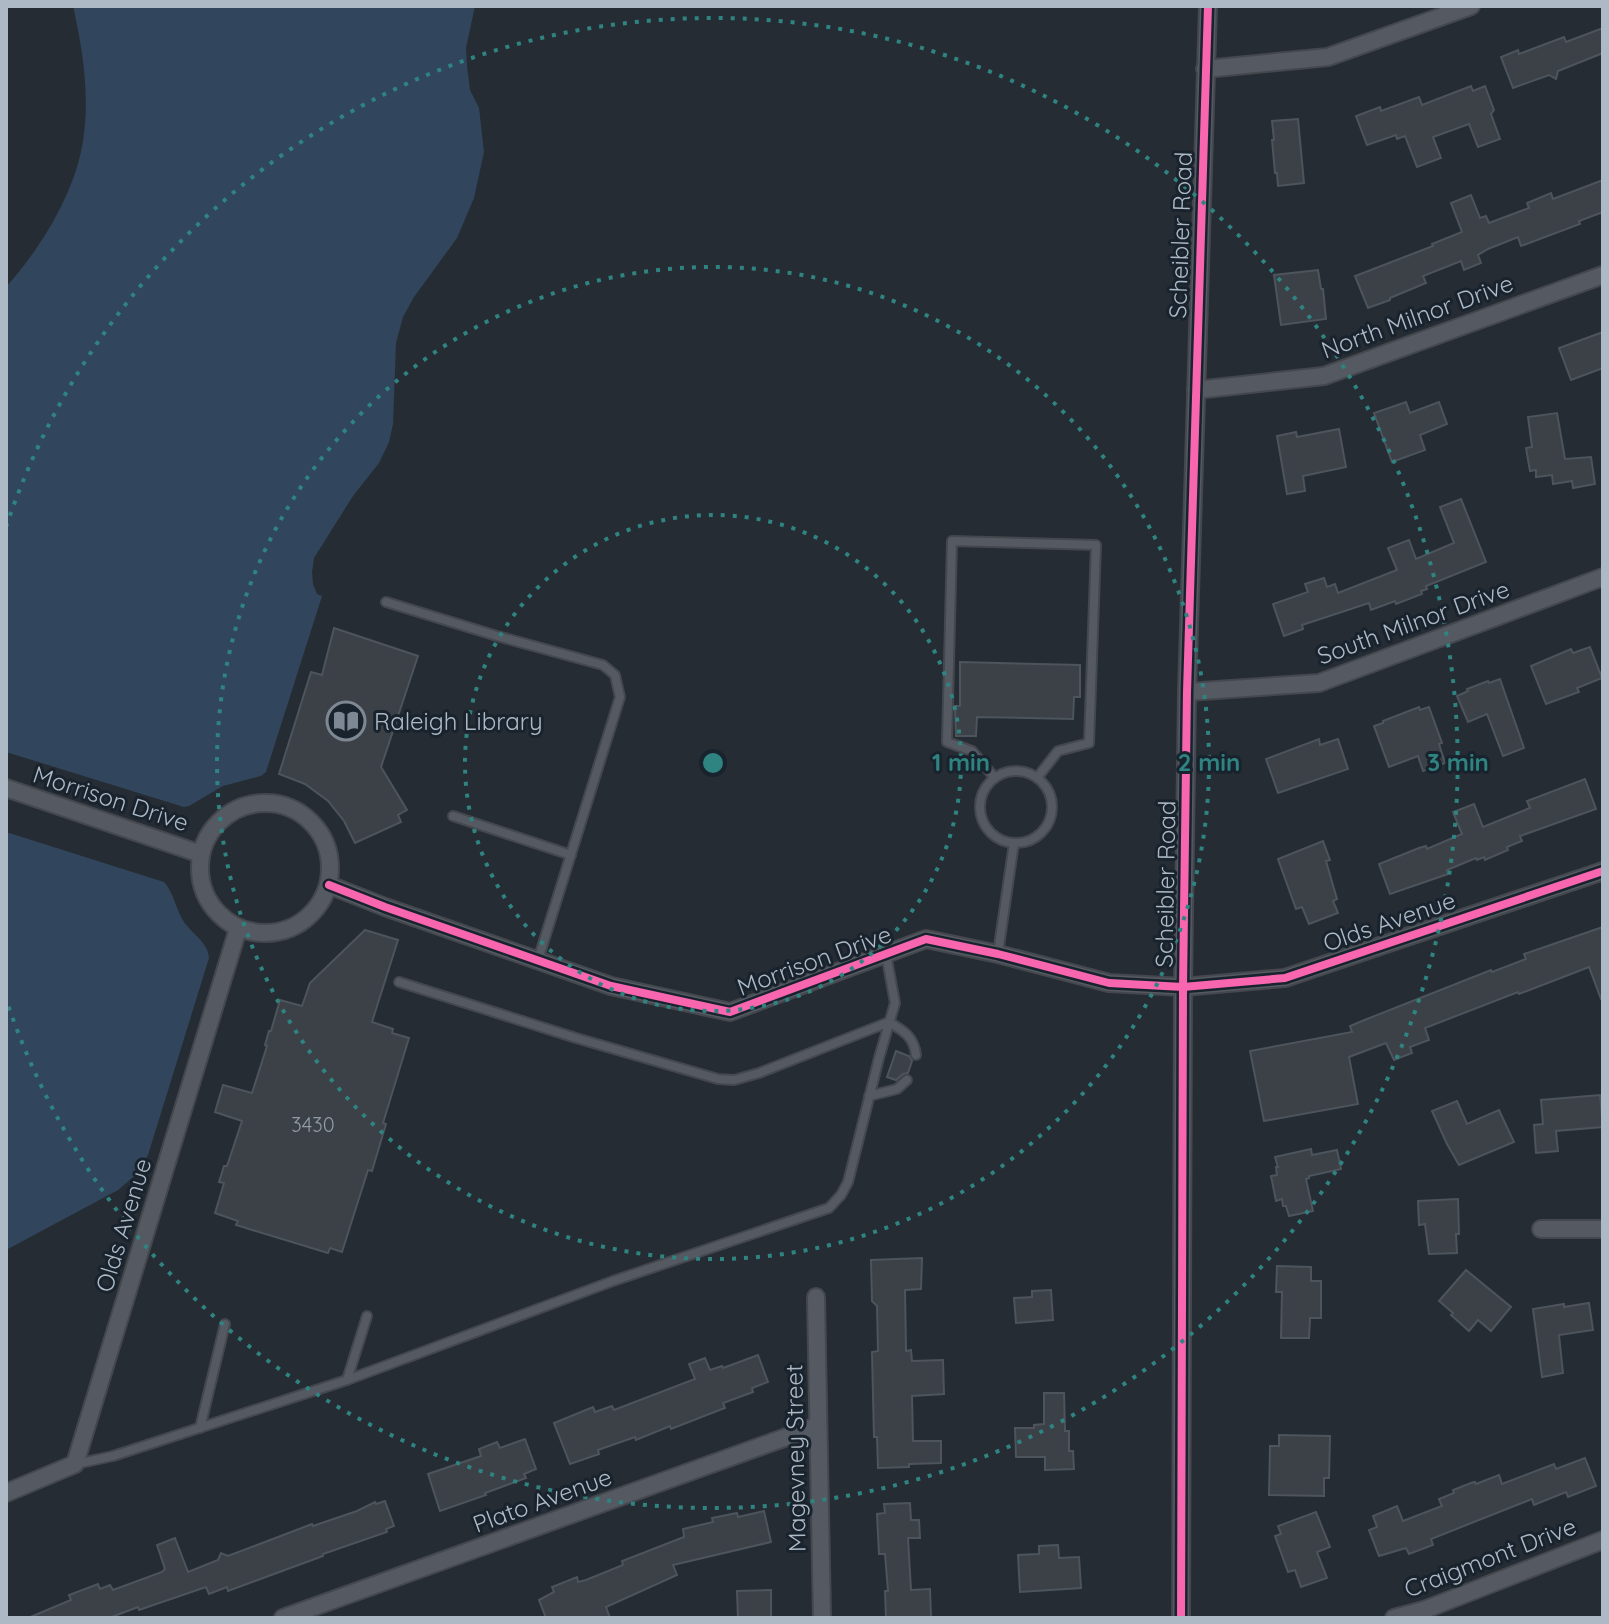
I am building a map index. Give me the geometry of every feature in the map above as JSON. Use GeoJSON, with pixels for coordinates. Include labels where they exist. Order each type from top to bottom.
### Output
{"type":"FeatureCollection","features":[{"type":"Feature","properties":{"kind":"street","name":"Scheibler Road"},"geometry":{"type":"LineString","coordinates":[[1181,1618],[1187,692],[1208,6]]}},
{"type":"Feature","properties":{"kind":"street"},"geometry":{"type":"LineString","coordinates":[[1205,69],[1328,57],[1471,6]]}},
{"type":"Feature","properties":{"kind":"street","name":"North Milnor Drive"},"geometry":{"type":"LineString","coordinates":[[1196,390],[1324,376],[1603,275]]}},
{"type":"Feature","properties":{"kind":"street","name":"South Milnor Drive"},"geometry":{"type":"LineString","coordinates":[[1187,692],[1319,683],[1603,577]]}},
{"type":"Feature","properties":{"kind":"street","name":"Morrison Drive"},"geometry":{"type":"LineString","coordinates":[[6,788],[201,854]]}},
{"type":"Feature","properties":{"kind":"street"},"geometry":{"type":"LineString","coordinates":[[260,803],[281,805],[300,813],[315,827],[326,844],[331,864],[329,885],[319,905],[303,922],[293,927],[260,934],[238,929],[219,916],[206,898],[200,876],[201,854],[209,835],[231,813],[260,803]]}},
{"type":"Feature","properties":{"kind":"street","name":"Olds Avenue"},"geometry":{"type":"LineString","coordinates":[[1183,987],[1285,978],[1603,871]]}},
{"type":"Feature","properties":{"kind":"street","name":"Morrison Drive"},"geometry":{"type":"LineString","coordinates":[[329,885],[611,986],[730,1012],[926,939],[1109,983],[1183,987]]}},
{"type":"Feature","properties":{"kind":"street","name":"Olds Avenue"},"geometry":{"type":"LineString","coordinates":[[75,1464],[238,929]]}},
{"type":"Feature","properties":{"kind":"street"},"geometry":{"type":"LineString","coordinates":[[1541,1229],[1603,1229]]}},
{"type":"Feature","properties":{"kind":"street","name":"Magevney Street"},"geometry":{"type":"LineString","coordinates":[[816,1297],[822,1618]]}},
{"type":"Feature","properties":{"kind":"street","name":"Plato Avenue"},"geometry":{"type":"LineString","coordinates":[[283,1618],[817,1426]]}},
{"type":"Feature","properties":{"kind":"street"},"geometry":{"type":"LineString","coordinates":[[6,1493],[75,1464]]}},
{"type":"Feature","properties":{"kind":"street","name":"Craigmont Drive"},"geometry":{"type":"LineString","coordinates":[[1394,1618],[1424,1610],[1603,1540]]}},
{"type":"Feature","properties":{"kind":"lane"},"geometry":{"type":"LineString","coordinates":[[995,778],[972,751],[947,742],[952,541],[1096,545],[1089,743],[1058,751],[1037,778]]}},
{"type":"Feature","properties":{"kind":"lane"},"geometry":{"type":"LineString","coordinates":[[386,602],[603,665],[615,675],[620,697],[538,960]]}},
{"type":"Feature","properties":{"kind":"lane"},"geometry":{"type":"LineString","coordinates":[[1016,771],[1027,772],[1037,778],[1046,786],[1053,807],[1045,829],[1025,842],[1014,843],[993,835],[986,827],[980,806],[987,785],[1005,773],[1016,771]]}},
{"type":"Feature","properties":{"kind":"lane"},"geometry":{"type":"LineString","coordinates":[[453,816],[571,855]]}},
{"type":"Feature","properties":{"kind":"lane"},"geometry":{"type":"LineString","coordinates":[[998,954],[1014,843]]}},
{"type":"Feature","properties":{"kind":"lane"},"geometry":{"type":"LineString","coordinates":[[75,1464],[113,1456],[347,1380],[613,1281],[829,1208],[848,1182],[895,1003],[886,954]]}},
{"type":"Feature","properties":{"kind":"lane"},"geometry":{"type":"LineString","coordinates":[[399,982],[718,1079],[734,1080],[759,1073],[889,1022]]}},
{"type":"Feature","properties":{"kind":"lane"},"geometry":{"type":"LineString","coordinates":[[889,1022],[914,1041],[916,1055]]}},
{"type":"Feature","properties":{"kind":"lane"},"geometry":{"type":"LineString","coordinates":[[869,1096],[897,1089],[907,1080]]}},
{"type":"Feature","properties":{"kind":"lane"},"geometry":{"type":"LineString","coordinates":[[347,1380],[367,1316]]}},
{"type":"Feature","properties":{"kind":"lane"},"geometry":{"type":"LineString","coordinates":[[200,1428],[225,1324]]}},
{"type":"Feature","properties":{"kind":"water"},"geometry":{"type":"Polygon","coordinates":[[[73,6],[475,6],[466,48],[467,66],[470,90],[479,108],[484,152],[474,198],[457,238],[403,317],[396,343],[393,424],[389,442],[379,463],[353,496],[314,558],[313,584],[317,594],[322,596],[266,772],[223,786],[184,807],[6,752],[6,287],[55,219],[79,161],[86,90],[73,6]]]}},
{"type":"Feature","properties":{"kind":"water"},"geometry":{"type":"Polygon","coordinates":[[[6,832],[164,882],[184,922],[203,943],[209,958],[148,1155],[138,1173],[118,1190],[6,1250],[6,832]]]}},
{"type":"Feature","properties":{"kind":"building"},"geometry":{"type":"Polygon","coordinates":[[[1603,28],[1603,53],[1558,71],[1556,79],[1549,75],[1513,88],[1501,57],[1518,50],[1519,54],[1564,37],[1566,42],[1603,28]]]}},
{"type":"Feature","properties":{"kind":"building"},"geometry":{"type":"Polygon","coordinates":[[[1471,86],[1473,91],[1485,86],[1500,139],[1478,147],[1469,124],[1433,137],[1441,158],[1417,167],[1405,136],[1397,139],[1396,135],[1367,145],[1356,116],[1380,107],[1381,111],[1419,97],[1422,105],[1471,86]]]}},
{"type":"Feature","properties":{"kind":"building"},"geometry":{"type":"Polygon","coordinates":[[[1298,119],[1304,183],[1278,186],[1272,121],[1298,119]]]}},
{"type":"Feature","properties":{"kind":"building"},"geometry":{"type":"Polygon","coordinates":[[[1603,180],[1603,212],[1521,246],[1518,237],[1488,249],[1478,255],[1481,263],[1464,270],[1461,261],[1423,276],[1426,283],[1368,308],[1355,276],[1462,232],[1451,203],[1471,195],[1480,218],[1486,216],[1489,223],[1529,208],[1527,203],[1551,193],[1553,199],[1603,180]]]}},
{"type":"Feature","properties":{"kind":"building"},"geometry":{"type":"Polygon","coordinates":[[[1318,270],[1326,319],[1281,325],[1274,275],[1318,270]]]}},
{"type":"Feature","properties":{"kind":"building"},"geometry":{"type":"Polygon","coordinates":[[[1603,332],[1603,368],[1571,380],[1559,348],[1603,332]]]}},
{"type":"Feature","properties":{"kind":"building"},"geometry":{"type":"Polygon","coordinates":[[[1406,402],[1410,413],[1439,402],[1447,424],[1420,435],[1425,450],[1392,462],[1374,413],[1406,402]]]}},
{"type":"Feature","properties":{"kind":"building"},"geometry":{"type":"Polygon","coordinates":[[[1557,413],[1565,459],[1591,457],[1595,484],[1573,488],[1572,481],[1553,484],[1552,475],[1536,477],[1536,470],[1530,471],[1526,448],[1532,447],[1528,417],[1557,413]]]}},
{"type":"Feature","properties":{"kind":"building"},"geometry":{"type":"Polygon","coordinates":[[[1339,429],[1346,467],[1303,476],[1305,491],[1287,494],[1277,436],[1296,432],[1297,437],[1339,429]]]}},
{"type":"Feature","properties":{"kind":"building"},"geometry":{"type":"Polygon","coordinates":[[[1461,499],[1486,562],[1426,586],[1422,594],[1396,604],[1395,601],[1371,610],[1369,603],[1302,625],[1303,629],[1284,636],[1273,604],[1308,592],[1305,584],[1324,578],[1327,587],[1335,584],[1338,593],[1397,570],[1388,548],[1409,540],[1416,559],[1454,543],[1440,507],[1461,499]]]}},
{"type":"Feature","properties":{"kind":"building","name":"Raleigh Library"},"geometry":{"type":"Polygon","coordinates":[[[334,628],[418,656],[381,767],[407,810],[398,815],[401,822],[355,843],[344,821],[328,801],[305,784],[279,774],[311,672],[322,675],[334,628]]]}},
{"type":"Feature","properties":{"kind":"building"},"geometry":{"type":"Polygon","coordinates":[[[1590,647],[1602,678],[1577,688],[1579,692],[1546,704],[1531,666],[1571,649],[1573,653],[1590,647]]]}},
{"type":"Feature","properties":{"kind":"building"},"geometry":{"type":"Polygon","coordinates":[[[960,662],[1080,665],[1080,697],[1074,697],[1073,719],[977,717],[976,736],[956,736],[955,706],[960,706],[960,662]]]}},
{"type":"Feature","properties":{"kind":"building"},"geometry":{"type":"Polygon","coordinates":[[[1500,679],[1524,748],[1503,756],[1487,714],[1468,722],[1457,696],[1467,689],[1500,679]]]}},
{"type":"Feature","properties":{"kind":"building"},"geometry":{"type":"Polygon","coordinates":[[[1419,707],[1420,710],[1429,707],[1442,743],[1439,744],[1445,763],[1423,771],[1418,756],[1389,767],[1374,726],[1419,707]]]}},
{"type":"Feature","properties":{"kind":"building"},"geometry":{"type":"Polygon","coordinates":[[[1319,739],[1320,745],[1338,739],[1348,769],[1278,793],[1266,759],[1319,739]]]}},
{"type":"Feature","properties":{"kind":"building"},"geometry":{"type":"Polygon","coordinates":[[[1585,779],[1596,809],[1520,836],[1522,841],[1485,860],[1484,857],[1476,858],[1447,870],[1448,874],[1390,894],[1379,864],[1462,834],[1453,812],[1474,804],[1483,827],[1530,808],[1527,801],[1585,779]]]}},
{"type":"Feature","properties":{"kind":"building"},"geometry":{"type":"Polygon","coordinates":[[[1323,841],[1330,860],[1326,861],[1338,913],[1309,924],[1302,907],[1296,909],[1278,859],[1323,841]]]}},
{"type":"Feature","properties":{"kind":"building"},"geometry":{"type":"Polygon","coordinates":[[[1603,927],[1603,999],[1589,967],[1518,992],[1425,1028],[1429,1040],[1410,1047],[1412,1053],[1394,1060],[1386,1043],[1349,1057],[1358,1104],[1264,1121],[1250,1051],[1352,1032],[1350,1026],[1526,959],[1524,954],[1603,927]]]}},
{"type":"Feature","properties":{"kind":"building"},"geometry":{"type":"Polygon","coordinates":[[[365,930],[398,940],[372,1022],[409,1038],[372,1171],[368,1170],[342,1252],[330,1248],[328,1253],[236,1225],[238,1221],[215,1213],[224,1183],[219,1182],[242,1121],[215,1112],[223,1085],[252,1093],[280,1000],[302,1006],[310,983],[365,930]]]}},
{"type":"Feature","properties":{"kind":"building"},"geometry":{"type":"Polygon","coordinates":[[[896,1051],[909,1056],[912,1061],[908,1073],[896,1080],[887,1077],[896,1051]]]}},
{"type":"Feature","properties":{"kind":"building"},"geometry":{"type":"Polygon","coordinates":[[[1600,1095],[1603,1127],[1556,1131],[1558,1151],[1536,1153],[1534,1125],[1543,1124],[1541,1100],[1600,1095]]]}},
{"type":"Feature","properties":{"kind":"building"},"geometry":{"type":"Polygon","coordinates":[[[1457,1101],[1467,1124],[1499,1110],[1514,1142],[1459,1165],[1432,1111],[1457,1101]]]}},
{"type":"Feature","properties":{"kind":"building"},"geometry":{"type":"Polygon","coordinates":[[[1311,1149],[1312,1155],[1337,1150],[1341,1169],[1309,1176],[1306,1179],[1313,1211],[1289,1216],[1282,1199],[1276,1201],[1271,1176],[1277,1175],[1275,1157],[1311,1149]]]}},
{"type":"Feature","properties":{"kind":"building"},"geometry":{"type":"Polygon","coordinates":[[[1458,1199],[1457,1253],[1429,1254],[1425,1224],[1419,1225],[1418,1201],[1458,1199]]]}},
{"type":"Feature","properties":{"kind":"building"},"geometry":{"type":"Polygon","coordinates":[[[922,1258],[921,1289],[905,1290],[906,1351],[911,1350],[912,1361],[943,1360],[944,1394],[912,1396],[913,1441],[941,1441],[941,1463],[878,1468],[872,1352],[878,1351],[877,1306],[872,1301],[871,1260],[922,1258]]]}},
{"type":"Feature","properties":{"kind":"building"},"geometry":{"type":"Polygon","coordinates":[[[1277,1266],[1311,1267],[1311,1281],[1321,1281],[1321,1318],[1310,1318],[1309,1338],[1281,1338],[1282,1292],[1276,1292],[1277,1266]]]}},
{"type":"Feature","properties":{"kind":"building"},"geometry":{"type":"Polygon","coordinates":[[[1466,1270],[1511,1307],[1491,1331],[1478,1320],[1469,1331],[1439,1301],[1466,1270]]]}},
{"type":"Feature","properties":{"kind":"building"},"geometry":{"type":"Polygon","coordinates":[[[1051,1290],[1053,1320],[1016,1323],[1014,1298],[1032,1297],[1032,1291],[1051,1290]]]}},
{"type":"Feature","properties":{"kind":"building"},"geometry":{"type":"Polygon","coordinates":[[[1589,1303],[1593,1330],[1559,1335],[1563,1373],[1542,1377],[1533,1309],[1589,1303]]]}},
{"type":"Feature","properties":{"kind":"building"},"geometry":{"type":"Polygon","coordinates":[[[758,1355],[768,1382],[752,1388],[753,1392],[723,1403],[725,1408],[671,1429],[670,1426],[636,1440],[635,1437],[598,1450],[599,1454],[570,1464],[554,1423],[593,1407],[595,1412],[612,1406],[614,1410],[695,1379],[689,1364],[705,1358],[710,1370],[758,1355]]]}},
{"type":"Feature","properties":{"kind":"building"},"geometry":{"type":"Polygon","coordinates":[[[1044,1393],[1064,1393],[1065,1431],[1069,1431],[1069,1451],[1073,1451],[1074,1469],[1045,1470],[1045,1457],[1016,1457],[1015,1428],[1034,1428],[1034,1425],[1044,1424],[1044,1393]]]}},
{"type":"Feature","properties":{"kind":"building"},"geometry":{"type":"Polygon","coordinates":[[[1279,1435],[1330,1436],[1329,1478],[1324,1478],[1324,1496],[1269,1495],[1270,1446],[1279,1446],[1279,1435]]]}},
{"type":"Feature","properties":{"kind":"building"},"geometry":{"type":"Polygon","coordinates":[[[525,1439],[536,1469],[524,1474],[526,1478],[440,1511],[428,1474],[481,1456],[479,1449],[497,1442],[500,1448],[525,1439]]]}},
{"type":"Feature","properties":{"kind":"building"},"geometry":{"type":"Polygon","coordinates":[[[1585,1458],[1596,1486],[1568,1497],[1566,1492],[1534,1505],[1532,1499],[1431,1539],[1433,1545],[1409,1554],[1406,1548],[1379,1556],[1369,1530],[1377,1527],[1373,1516],[1397,1506],[1403,1521],[1442,1506],[1439,1499],[1471,1483],[1499,1475],[1502,1484],[1554,1464],[1556,1469],[1585,1458]]]}},
{"type":"Feature","properties":{"kind":"building"},"geometry":{"type":"Polygon","coordinates":[[[385,1501],[394,1526],[386,1529],[387,1532],[228,1591],[227,1587],[209,1594],[206,1587],[109,1618],[28,1618],[71,1600],[69,1595],[98,1584],[100,1589],[110,1585],[113,1590],[162,1572],[165,1569],[157,1545],[175,1538],[188,1572],[218,1560],[221,1553],[228,1556],[312,1524],[385,1501]]]}},
{"type":"Feature","properties":{"kind":"building"},"geometry":{"type":"Polygon","coordinates":[[[910,1503],[911,1520],[919,1520],[920,1538],[908,1538],[911,1590],[930,1589],[931,1617],[886,1618],[885,1591],[888,1591],[885,1554],[879,1554],[877,1514],[885,1513],[884,1504],[910,1503]]]}},
{"type":"Feature","properties":{"kind":"building"},"geometry":{"type":"Polygon","coordinates":[[[764,1511],[771,1542],[673,1565],[677,1575],[606,1607],[610,1618],[546,1618],[539,1600],[554,1592],[552,1587],[577,1577],[578,1582],[586,1580],[623,1565],[622,1561],[684,1537],[683,1529],[713,1522],[712,1518],[737,1513],[738,1517],[764,1511]]]}},
{"type":"Feature","properties":{"kind":"building"},"geometry":{"type":"Polygon","coordinates":[[[1316,1512],[1330,1547],[1317,1552],[1327,1578],[1301,1587],[1295,1570],[1288,1572],[1275,1536],[1281,1534],[1278,1526],[1316,1512]]]}},
{"type":"Feature","properties":{"kind":"building"},"geometry":{"type":"Polygon","coordinates":[[[1058,1545],[1059,1558],[1079,1557],[1081,1588],[1020,1592],[1018,1555],[1039,1554],[1039,1546],[1058,1545]]]}},
{"type":"Feature","properties":{"kind":"building"},"geometry":{"type":"Polygon","coordinates":[[[771,1590],[771,1618],[738,1618],[737,1591],[771,1590]]]}},
{"type":"Feature","properties":{"kind":"cycle path"},"geometry":{"type":"LineString","coordinates":[[1181,1618],[1187,692],[1208,6]]}},
{"type":"Feature","properties":{"kind":"cycle path"},"geometry":{"type":"LineString","coordinates":[[329,885],[611,986],[730,1012],[926,939],[1109,983],[1183,987],[1285,978],[1603,871]]}},
{"type":"Feature","properties":{"kind":"place","name":"Raleigh Library"},"geometry":{"type":"Point","coordinates":[346,721]}}]}
